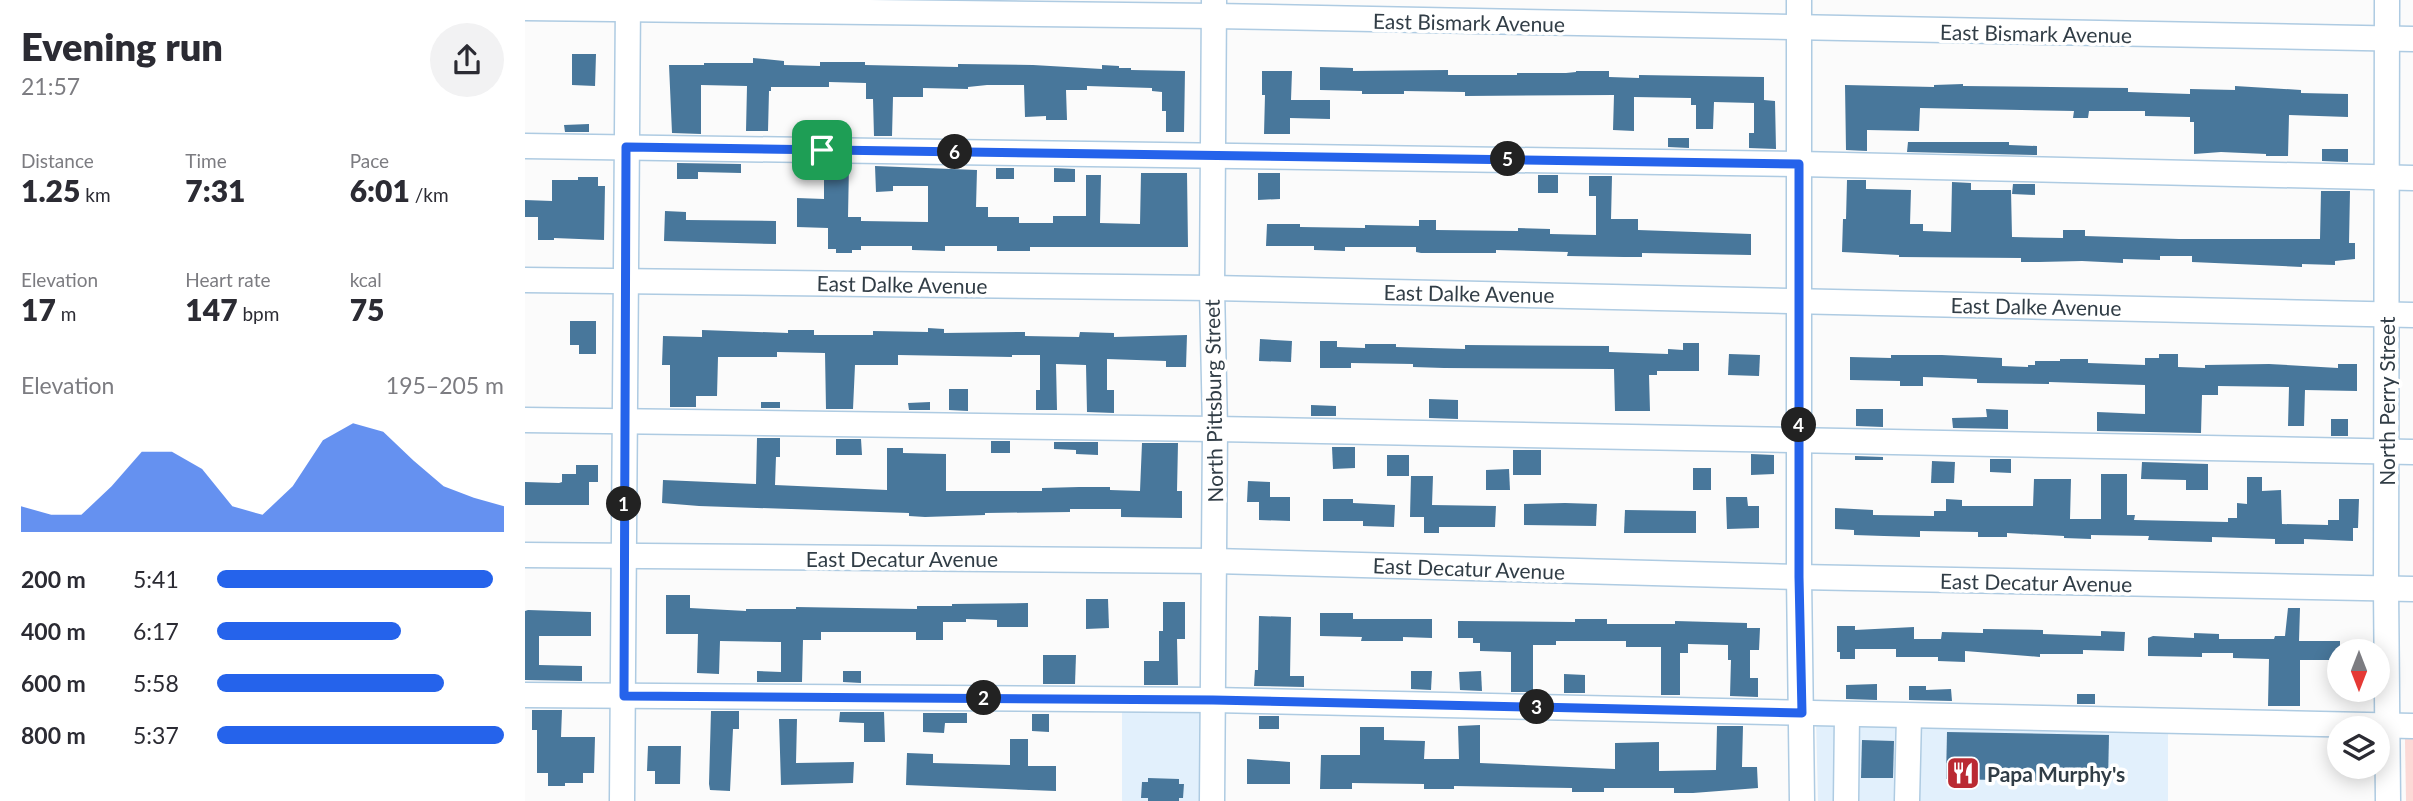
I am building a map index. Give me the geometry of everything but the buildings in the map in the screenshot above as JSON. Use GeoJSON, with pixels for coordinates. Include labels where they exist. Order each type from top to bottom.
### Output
{"type":"FeatureCollection","features":[{"type":"Feature","properties":{"kind":"street"},"geometry":{"type":"LineString","coordinates":[[1800,0],[1799,577],[1802,801]]}},
{"type":"Feature","properties":{"kind":"street","name":"North Perry Street"},"geometry":{"type":"LineString","coordinates":[[2387,0],[2387,716]]}},
{"type":"Feature","properties":{"kind":"street"},"geometry":{"type":"LineString","coordinates":[[622,801],[628,5]]}},
{"type":"Feature","properties":{"kind":"street","name":"East Bismark Avenue"},"geometry":{"type":"LineString","coordinates":[[525,8],[628,5],[1214,8],[1799,29],[2413,39]]}},
{"type":"Feature","properties":{"kind":"street","name":"North Pittsburg Street"},"geometry":{"type":"LineString","coordinates":[[1212,801],[1214,8]]}},
{"type":"Feature","properties":{"kind":"street"},"geometry":{"type":"LineString","coordinates":[[525,146],[1799,164],[2413,178]]}},
{"type":"Feature","properties":{"kind":"street","name":"East Dalke Avenue"},"geometry":{"type":"LineString","coordinates":[[525,280],[1212,288],[2413,314]]}},
{"type":"Feature","properties":{"kind":"street"},"geometry":{"type":"LineString","coordinates":[[525,420],[1215,429],[2413,452]]}},
{"type":"Feature","properties":{"kind":"street","name":"East Decatur Avenue"},"geometry":{"type":"LineString","coordinates":[[525,555],[1214,561],[1799,577],[2413,589]]}},
{"type":"Feature","properties":{"kind":"street"},"geometry":{"type":"LineString","coordinates":[[525,695],[1213,700],[2327,725]]}},
{"type":"Feature","properties":{"kind":"street"},"geometry":{"type":"LineString","coordinates":[[1846,801],[1847,715]]}},
{"type":"Feature","properties":{"kind":"street"},"geometry":{"type":"LineString","coordinates":[[1907,801],[1909,716]]}},
{"type":"Feature","properties":{"kind":"street"},"geometry":{"type":"LineString","coordinates":[[2390,726],[2413,726]]}},
{"type":"Feature","properties":{"kind":"street","name":"North Perry Street"},"geometry":{"type":"LineString","coordinates":[[2388,779],[2388,801]]}},
{"type":"Feature","properties":{"kind":"shaded area"},"geometry":{"type":"Polygon","coordinates":[[[1122,703],[1203,703],[1201,801],[1122,801],[1122,703]]]}},
{"type":"Feature","properties":{"kind":"shaded area"},"geometry":{"type":"Polygon","coordinates":[[[1816,719],[2168,726],[2168,801],[1818,801],[1816,719]]]}},
{"type":"Feature","properties":{"kind":"shaded area"},"geometry":{"type":"Polygon","coordinates":[[[2413,736],[2413,801],[2406,801],[2405,739],[2413,736]]]}},
{"type":"Feature","properties":{"kind":"place","name":"Papa Murphy's"},"geometry":{"type":"Point","coordinates":[1963,773]}},
{"type":"Feature","properties":{"kind":"route"},"geometry":{"type":"LineString","coordinates":[[626,147],[822,150],[1799,164],[1799,577],[1802,713],[1213,700],[624,696],[626,147]]}}]}
